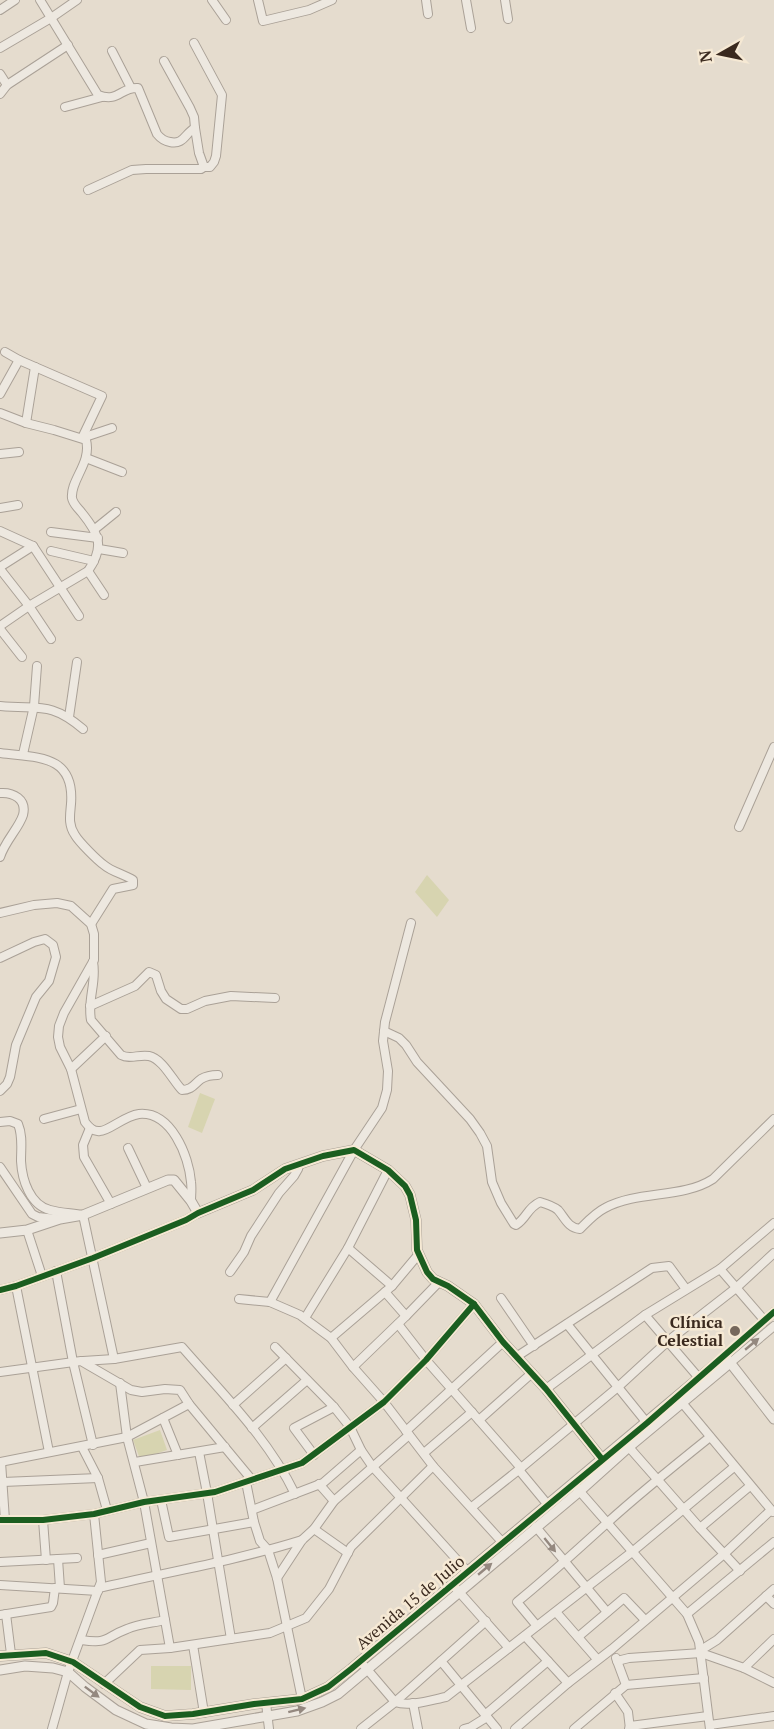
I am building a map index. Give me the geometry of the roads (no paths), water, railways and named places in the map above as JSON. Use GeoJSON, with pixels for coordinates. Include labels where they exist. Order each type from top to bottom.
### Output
{"type":"FeatureCollection","features":[{"type":"Feature","properties":{"kind":"street"},"geometry":{"type":"LineString","coordinates":[[0,10],[15,0]]}},
{"type":"Feature","properties":{"kind":"street"},"geometry":{"type":"LineString","coordinates":[[40,0],[98,95],[102,97]]}},
{"type":"Feature","properties":{"kind":"street"},"geometry":{"type":"LineString","coordinates":[[0,48],[51,18],[76,0]]}},
{"type":"Feature","properties":{"kind":"street"},"geometry":{"type":"LineString","coordinates":[[212,0],[226,20],[220,0]]}},
{"type":"Feature","properties":{"kind":"street"},"geometry":{"type":"LineString","coordinates":[[258,0],[263,21],[309,10],[332,0]]}},
{"type":"Feature","properties":{"kind":"street"},"geometry":{"type":"LineString","coordinates":[[426,0],[428,14]]}},
{"type":"Feature","properties":{"kind":"street"},"geometry":{"type":"LineString","coordinates":[[466,0],[471,28]]}},
{"type":"Feature","properties":{"kind":"street"},"geometry":{"type":"LineString","coordinates":[[505,0],[508,19]]}},
{"type":"Feature","properties":{"kind":"street"},"geometry":{"type":"LineString","coordinates":[[88,190],[132,170],[201,169],[204,166],[210,167],[214,162],[222,95],[194,43]]}},
{"type":"Feature","properties":{"kind":"street"},"geometry":{"type":"LineString","coordinates":[[0,94],[7,85],[68,45]]}},
{"type":"Feature","properties":{"kind":"street"},"geometry":{"type":"LineString","coordinates":[[112,51],[131,88]]}},
{"type":"Feature","properties":{"kind":"street"},"geometry":{"type":"LineString","coordinates":[[164,61],[194,117],[199,153],[204,166]]}},
{"type":"Feature","properties":{"kind":"street"},"geometry":{"type":"LineString","coordinates":[[0,74],[7,85]]}},
{"type":"Feature","properties":{"kind":"street"},"geometry":{"type":"LineString","coordinates":[[64,107],[102,97],[113,98],[131,88],[138,88],[157,134],[162,140],[181,142],[195,128]]}},
{"type":"Feature","properties":{"kind":"street"},"geometry":{"type":"LineString","coordinates":[[5,352],[102,396],[82,438]]}},
{"type":"Feature","properties":{"kind":"street"},"geometry":{"type":"LineString","coordinates":[[0,394],[19,360]]}},
{"type":"Feature","properties":{"kind":"street"},"geometry":{"type":"LineString","coordinates":[[26,423],[35,367]]}},
{"type":"Feature","properties":{"kind":"street"},"geometry":{"type":"LineString","coordinates":[[0,413],[86,440],[88,447],[86,458],[72,495],[73,502],[95,529],[99,549],[88,570],[29,606],[0,627],[22,657]]}},
{"type":"Feature","properties":{"kind":"street"},"geometry":{"type":"LineString","coordinates":[[82,438],[112,428]]}},
{"type":"Feature","properties":{"kind":"street"},"geometry":{"type":"LineString","coordinates":[[0,453],[19,452]]}},
{"type":"Feature","properties":{"kind":"street"},"geometry":{"type":"LineString","coordinates":[[86,458],[122,472]]}},
{"type":"Feature","properties":{"kind":"street"},"geometry":{"type":"LineString","coordinates":[[0,508],[18,505]]}},
{"type":"Feature","properties":{"kind":"street"},"geometry":{"type":"LineString","coordinates":[[95,529],[116,512]]}},
{"type":"Feature","properties":{"kind":"street"},"geometry":{"type":"LineString","coordinates":[[0,531],[33,546],[79,616]]}},
{"type":"Feature","properties":{"kind":"street"},"geometry":{"type":"LineString","coordinates":[[51,532],[98,538]]}},
{"type":"Feature","properties":{"kind":"street"},"geometry":{"type":"LineString","coordinates":[[33,546],[0,568],[51,639]]}},
{"type":"Feature","properties":{"kind":"street"},"geometry":{"type":"LineString","coordinates":[[99,549],[123,554]]}},
{"type":"Feature","properties":{"kind":"street"},"geometry":{"type":"LineString","coordinates":[[51,551],[94,561]]}},
{"type":"Feature","properties":{"kind":"street"},"geometry":{"type":"LineString","coordinates":[[88,570],[104,595]]}},
{"type":"Feature","properties":{"kind":"street"},"geometry":{"type":"LineString","coordinates":[[69,717],[77,662]]}},
{"type":"Feature","properties":{"kind":"street"},"geometry":{"type":"LineString","coordinates":[[23,754],[34,706],[37,666]]}},
{"type":"Feature","properties":{"kind":"street"},"geometry":{"type":"LineString","coordinates":[[0,706],[47,708],[69,717],[82,729]]}},
{"type":"Feature","properties":{"kind":"street"},"geometry":{"type":"LineString","coordinates":[[739,827],[774,747]]}},
{"type":"Feature","properties":{"kind":"street"},"geometry":{"type":"LineString","coordinates":[[0,753],[23,754],[48,759],[58,765],[70,783],[69,820],[75,835],[105,867],[133,880],[133,885],[127,888],[113,889],[90,924]]}},
{"type":"Feature","properties":{"kind":"street"},"geometry":{"type":"LineString","coordinates":[[0,792],[8,792],[18,797],[22,803],[23,814],[0,857]]}},
{"type":"Feature","properties":{"kind":"street"},"geometry":{"type":"LineString","coordinates":[[0,913],[34,905],[57,903],[71,906],[90,924],[94,934],[95,973],[90,1006],[91,1020],[121,1054],[125,1057],[150,1056],[157,1060],[182,1090],[192,1088],[200,1079],[218,1075]]}},
{"type":"Feature","properties":{"kind":"street"},"geometry":{"type":"LineString","coordinates":[[270,1302],[354,1150],[382,1108],[387,1090],[388,1071],[382,1041],[411,923]]}},
{"type":"Feature","properties":{"kind":"street"},"geometry":{"type":"LineString","coordinates":[[0,958],[45,939],[53,945],[56,957],[49,981],[36,997],[16,1045],[10,1077],[0,1091]]}},
{"type":"Feature","properties":{"kind":"street"},"geometry":{"type":"LineString","coordinates":[[93,962],[58,1026],[60,1047],[71,1069],[85,1122],[98,1132],[136,1114],[148,1114],[160,1119],[171,1129],[183,1147],[191,1181],[191,1201]]}},
{"type":"Feature","properties":{"kind":"street"},"geometry":{"type":"LineString","coordinates":[[90,1006],[135,986],[149,972],[156,975],[166,999],[181,1009],[231,996],[275,998]]}},
{"type":"Feature","properties":{"kind":"street"},"geometry":{"type":"LineString","coordinates":[[384,1031],[399,1038],[406,1045],[417,1062],[470,1119],[480,1133],[487,1146],[492,1182],[501,1203],[516,1225],[531,1207],[540,1202],[557,1209],[570,1225],[580,1229],[605,1208],[622,1201],[704,1185],[713,1179],[774,1119]]}},
{"type":"Feature","properties":{"kind":"street"},"geometry":{"type":"LineString","coordinates":[[71,1069],[106,1036]]}},
{"type":"Feature","properties":{"kind":"street"},"geometry":{"type":"LineString","coordinates":[[44,1119],[81,1108]]}},
{"type":"Feature","properties":{"kind":"street"},"geometry":{"type":"LineString","coordinates":[[0,1122],[10,1121],[18,1124],[22,1133],[21,1163],[25,1185],[33,1199],[48,1210],[83,1215]]}},
{"type":"Feature","properties":{"kind":"street"},"geometry":{"type":"LineString","coordinates":[[90,1128],[83,1145],[84,1157],[111,1204]]}},
{"type":"Feature","properties":{"kind":"street"},"geometry":{"type":"LineString","coordinates":[[128,1148],[147,1188]]}},
{"type":"Feature","properties":{"kind":"street"},"geometry":{"type":"LineString","coordinates":[[0,1290],[93,1258],[186,1220],[253,1190],[285,1169],[323,1156],[354,1150],[388,1170],[405,1186],[414,1207],[418,1255],[427,1272],[433,1279],[474,1304],[503,1342],[546,1389],[602,1459]]}},
{"type":"Feature","properties":{"kind":"street"},"geometry":{"type":"LineString","coordinates":[[230,1272],[244,1252],[251,1236],[279,1193],[294,1176],[299,1165]]}},
{"type":"Feature","properties":{"kind":"street"},"geometry":{"type":"LineString","coordinates":[[0,1167],[32,1214],[38,1217],[60,1219]]}},
{"type":"Feature","properties":{"kind":"street"},"geometry":{"type":"LineString","coordinates":[[305,1318],[348,1248],[388,1170]]}},
{"type":"Feature","properties":{"kind":"street"},"geometry":{"type":"LineString","coordinates":[[0,1233],[27,1230],[60,1219],[83,1215],[168,1180],[174,1180],[198,1213]]}},
{"type":"Feature","properties":{"kind":"street"},"geometry":{"type":"LineString","coordinates":[[83,1215],[114,1359]]}},
{"type":"Feature","properties":{"kind":"street"},"geometry":{"type":"LineString","coordinates":[[546,1389],[645,1314],[720,1269],[774,1223]]}},
{"type":"Feature","properties":{"kind":"street"},"geometry":{"type":"LineString","coordinates":[[27,1230],[42,1276]]}},
{"type":"Feature","properties":{"kind":"street"},"geometry":{"type":"LineString","coordinates":[[348,1248],[392,1286]]}},
{"type":"Feature","properties":{"kind":"street"},"geometry":{"type":"LineString","coordinates":[[472,1508],[618,1387],[668,1341],[736,1288],[774,1253]]}},
{"type":"Feature","properties":{"kind":"street"},"geometry":{"type":"LineString","coordinates":[[331,1338],[392,1286],[418,1255]]}},
{"type":"Feature","properties":{"kind":"street"},"geometry":{"type":"LineString","coordinates":[[516,1357],[652,1268],[669,1266],[686,1289]]}},
{"type":"Feature","properties":{"kind":"street"},"geometry":{"type":"LineString","coordinates":[[720,1269],[765,1321]]}},
{"type":"Feature","properties":{"kind":"street"},"geometry":{"type":"LineString","coordinates":[[56,1271],[93,1445]]}},
{"type":"Feature","properties":{"kind":"street"},"geometry":{"type":"LineString","coordinates":[[352,1367],[439,1282]]}},
{"type":"Feature","properties":{"kind":"street"},"geometry":{"type":"LineString","coordinates":[[16,1286],[50,1452]]}},
{"type":"Feature","properties":{"kind":"street"},"geometry":{"type":"LineString","coordinates":[[385,1292],[406,1316]]}},
{"type":"Feature","properties":{"kind":"street"},"geometry":{"type":"LineString","coordinates":[[501,1298],[534,1346]]}},
{"type":"Feature","properties":{"kind":"street"},"geometry":{"type":"LineString","coordinates":[[239,1299],[270,1302],[305,1318],[331,1338],[433,1466],[503,1543]]}},
{"type":"Feature","properties":{"kind":"street"},"geometry":{"type":"LineString","coordinates":[[189,1404],[127,1437],[1,1462],[3,1520],[43,1520],[94,1514],[144,1502],[207,1493],[302,1463],[384,1402],[426,1360],[474,1304]]}},
{"type":"Feature","properties":{"kind":"street","name":"Avenida 15 de Julio"},"geometry":{"type":"LineString","coordinates":[[0,1656],[46,1653],[73,1662],[140,1707],[165,1716],[204,1713],[302,1699],[328,1687],[536,1527],[626,1444],[727,1360],[774,1312]]}},
{"type":"Feature","properties":{"kind":"street"},"geometry":{"type":"LineString","coordinates":[[645,1314],[699,1378]]}},
{"type":"Feature","properties":{"kind":"street"},"geometry":{"type":"LineString","coordinates":[[398,1324],[548,1505]]}},
{"type":"Feature","properties":{"kind":"street"},"geometry":{"type":"LineString","coordinates":[[567,1324],[647,1423]]}},
{"type":"Feature","properties":{"kind":"street","name":"Avenida 15 de Julio"},"geometry":{"type":"LineString","coordinates":[[69,1672],[116,1710],[146,1724],[193,1729],[297,1711],[322,1702],[338,1694],[456,1588],[468,1572],[548,1505],[577,1487],[602,1459],[626,1444],[647,1423],[679,1400],[699,1378],[774,1326]]}},
{"type":"Feature","properties":{"kind":"street"},"geometry":{"type":"LineString","coordinates":[[277,1578],[302,1540],[314,1529],[334,1501],[503,1342]]}},
{"type":"Feature","properties":{"kind":"street"},"geometry":{"type":"LineString","coordinates":[[0,1372],[114,1359],[182,1347],[268,1448],[284,1470],[295,1494]]}},
{"type":"Feature","properties":{"kind":"street"},"geometry":{"type":"LineString","coordinates":[[275,1347],[334,1407],[350,1426],[361,1450],[372,1466],[468,1572]]}},
{"type":"Feature","properties":{"kind":"street"},"geometry":{"type":"LineString","coordinates":[[233,1405],[286,1358]]}},
{"type":"Feature","properties":{"kind":"street"},"geometry":{"type":"LineString","coordinates":[[727,1360],[774,1419]]}},
{"type":"Feature","properties":{"kind":"street"},"geometry":{"type":"LineString","coordinates":[[77,1362],[131,1390],[142,1392],[180,1390],[249,1481],[254,1522],[260,1541],[268,1550],[277,1578],[302,1699]]}},
{"type":"Feature","properties":{"kind":"street"},"geometry":{"type":"LineString","coordinates":[[479,1420],[532,1373]]}},
{"type":"Feature","properties":{"kind":"street"},"geometry":{"type":"LineString","coordinates":[[252,1428],[307,1380]]}},
{"type":"Feature","properties":{"kind":"street"},"geometry":{"type":"LineString","coordinates":[[120,1383],[127,1437],[144,1502],[170,1648]]}},
{"type":"Feature","properties":{"kind":"street"},"geometry":{"type":"LineString","coordinates":[[515,1729],[773,1512],[679,1400]]}},
{"type":"Feature","properties":{"kind":"street"},"geometry":{"type":"LineString","coordinates":[[314,1455],[294,1428],[334,1407]]}},
{"type":"Feature","properties":{"kind":"street"},"geometry":{"type":"LineString","coordinates":[[424,1453],[472,1413]]}},
{"type":"Feature","properties":{"kind":"street"},"geometry":{"type":"LineString","coordinates":[[163,1418],[178,1455]]}},
{"type":"Feature","properties":{"kind":"street"},"geometry":{"type":"LineString","coordinates":[[537,1626],[517,1602],[565,1563],[607,1522],[657,1479],[710,1437]]}},
{"type":"Feature","properties":{"kind":"street"},"geometry":{"type":"LineString","coordinates":[[626,1444],[740,1571]]}},
{"type":"Feature","properties":{"kind":"street"},"geometry":{"type":"LineString","coordinates":[[82,1447],[98,1478],[107,1510]]}},
{"type":"Feature","properties":{"kind":"street"},"geometry":{"type":"LineString","coordinates":[[135,1462],[225,1447]]}},
{"type":"Feature","properties":{"kind":"street"},"geometry":{"type":"LineString","coordinates":[[252,1510],[320,1484],[361,1450]]}},
{"type":"Feature","properties":{"kind":"street"},"geometry":{"type":"LineString","coordinates":[[199,1452],[231,1639]]}},
{"type":"Feature","properties":{"kind":"street"},"geometry":{"type":"LineString","coordinates":[[104,1684],[140,1650],[193,1645],[270,1633],[306,1618],[329,1589],[351,1547],[433,1466]]}},
{"type":"Feature","properties":{"kind":"street"},"geometry":{"type":"LineString","coordinates":[[360,1661],[395,1702],[414,1703],[446,1697],[587,1588],[734,1467]]}},
{"type":"Feature","properties":{"kind":"street"},"geometry":{"type":"LineString","coordinates":[[3,1482],[98,1478]]}},
{"type":"Feature","properties":{"kind":"street"},"geometry":{"type":"LineString","coordinates":[[320,1484],[334,1501]]}},
{"type":"Feature","properties":{"kind":"street"},"geometry":{"type":"LineString","coordinates":[[700,1528],[750,1486]]}},
{"type":"Feature","properties":{"kind":"street"},"geometry":{"type":"LineString","coordinates":[[577,1487],[687,1614],[701,1651],[710,1727],[774,1716]]}},
{"type":"Feature","properties":{"kind":"street"},"geometry":{"type":"LineString","coordinates":[[161,1500],[169,1537],[254,1522]]}},
{"type":"Feature","properties":{"kind":"street"},"geometry":{"type":"LineString","coordinates":[[52,1729],[69,1672],[101,1582],[94,1514]]}},
{"type":"Feature","properties":{"kind":"street"},"geometry":{"type":"LineString","coordinates":[[43,1520],[46,1560]]}},
{"type":"Feature","properties":{"kind":"street"},"geometry":{"type":"LineString","coordinates":[[536,1527],[607,1612]]}},
{"type":"Feature","properties":{"kind":"street"},"geometry":{"type":"LineString","coordinates":[[314,1529],[348,1553]]}},
{"type":"Feature","properties":{"kind":"street"},"geometry":{"type":"LineString","coordinates":[[0,1585],[99,1589],[157,1574],[219,1562],[302,1540]]}},
{"type":"Feature","properties":{"kind":"street"},"geometry":{"type":"LineString","coordinates":[[687,1614],[774,1542]]}},
{"type":"Feature","properties":{"kind":"street"},"geometry":{"type":"LineString","coordinates":[[98,1555],[151,1543]]}},
{"type":"Feature","properties":{"kind":"street"},"geometry":{"type":"LineString","coordinates":[[0,1562],[77,1558]]}},
{"type":"Feature","properties":{"kind":"street"},"geometry":{"type":"LineString","coordinates":[[11,1654],[3,1614],[51,1607],[58,1588],[58,1559]]}},
{"type":"Feature","properties":{"kind":"street"},"geometry":{"type":"LineString","coordinates":[[456,1588],[509,1648]]}},
{"type":"Feature","properties":{"kind":"street"},"geometry":{"type":"LineString","coordinates":[[617,1661],[701,1651],[774,1589]]}},
{"type":"Feature","properties":{"kind":"street"},"geometry":{"type":"LineString","coordinates":[[766,1596],[774,1604]]}},
{"type":"Feature","properties":{"kind":"street"},"geometry":{"type":"LineString","coordinates":[[578,1637],[624,1598],[645,1620]]}},
{"type":"Feature","properties":{"kind":"street"},"geometry":{"type":"LineString","coordinates":[[556,1612],[597,1659]]}},
{"type":"Feature","properties":{"kind":"street"},"geometry":{"type":"LineString","coordinates":[[81,1640],[107,1641],[127,1629],[165,1620]]}},
{"type":"Feature","properties":{"kind":"street"},"geometry":{"type":"LineString","coordinates":[[361,1729],[486,1622]]}},
{"type":"Feature","properties":{"kind":"street"},"geometry":{"type":"LineString","coordinates":[[525,1636],[568,1683]]}},
{"type":"Feature","properties":{"kind":"street"},"geometry":{"type":"LineString","coordinates":[[744,1668],[774,1639]]}},
{"type":"Feature","properties":{"kind":"street"},"geometry":{"type":"LineString","coordinates":[[193,1645],[204,1713]]}},
{"type":"Feature","properties":{"kind":"street"},"geometry":{"type":"LineString","coordinates":[[612,1649],[626,1685]]}},
{"type":"Feature","properties":{"kind":"street"},"geometry":{"type":"LineString","coordinates":[[701,1651],[774,1683]]}},
{"type":"Feature","properties":{"kind":"street"},"geometry":{"type":"LineString","coordinates":[[441,1661],[497,1729]]}},
{"type":"Feature","properties":{"kind":"street"},"geometry":{"type":"LineString","coordinates":[[464,1729],[471,1727],[487,1715],[548,1661]]}},
{"type":"Feature","properties":{"kind":"street"},"geometry":{"type":"LineString","coordinates":[[0,1670],[25,1666],[53,1668],[69,1672]]}},
{"type":"Feature","properties":{"kind":"street"},"geometry":{"type":"LineString","coordinates":[[574,1729],[626,1685],[704,1678]]}},
{"type":"Feature","properties":{"kind":"street"},"geometry":{"type":"LineString","coordinates":[[615,1693],[628,1712],[629,1728],[708,1716]]}},
{"type":"Feature","properties":{"kind":"street"},"geometry":{"type":"LineString","coordinates":[[266,1703],[269,1729]]}},
{"type":"Feature","properties":{"kind":"street"},"geometry":{"type":"LineString","coordinates":[[414,1703],[418,1729]]}},
{"type":"Feature","properties":{"kind":"street"},"geometry":{"type":"LineString","coordinates":[[193,1714],[193,1729]]}},
{"type":"Feature","properties":{"kind":"place","name":"Clínica Celestial"},"geometry":{"type":"Point","coordinates":[735,1331]}}]}
